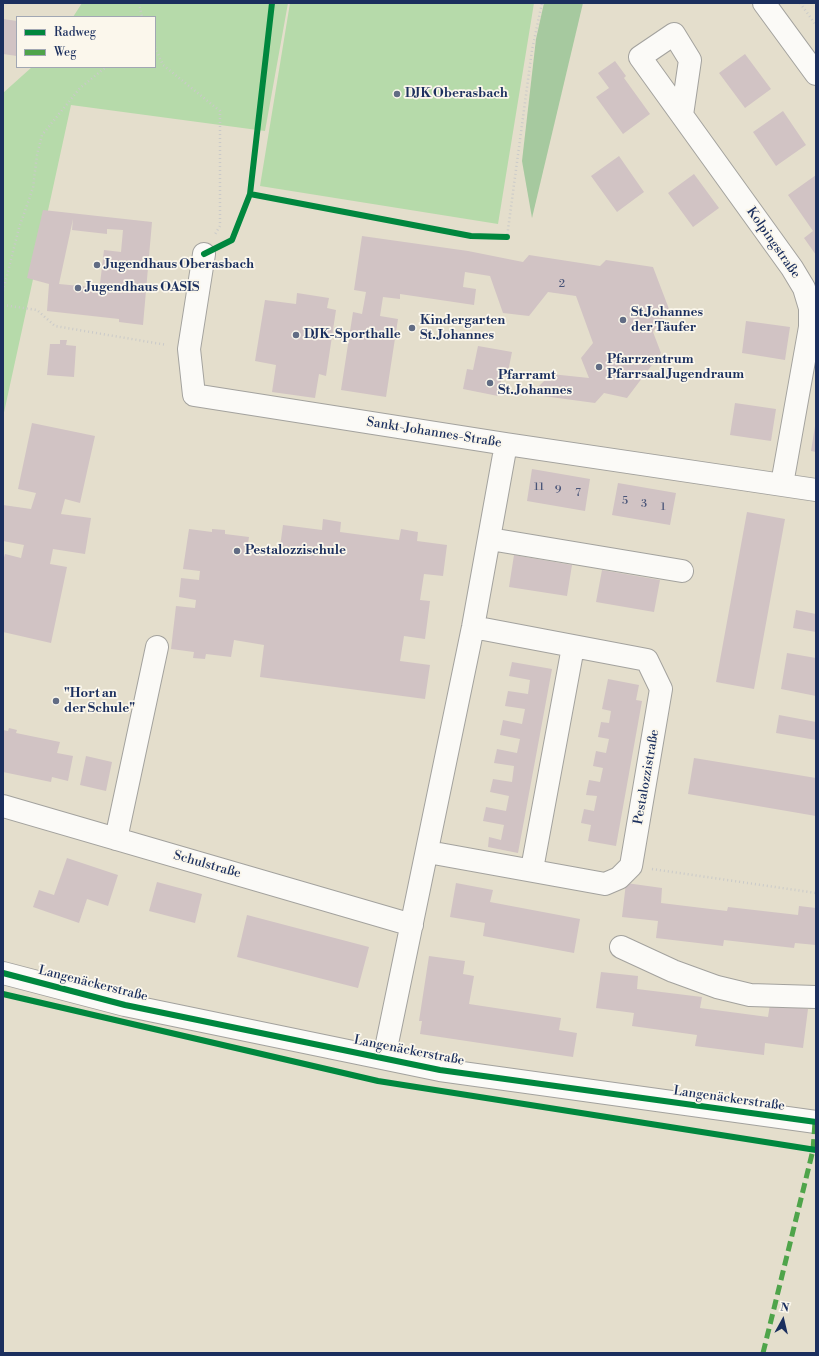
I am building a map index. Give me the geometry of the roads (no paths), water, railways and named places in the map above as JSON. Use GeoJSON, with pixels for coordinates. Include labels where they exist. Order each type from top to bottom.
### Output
{"type":"FeatureCollection","features":[{"type":"Feature","properties":{"kind":"street"},"geometry":{"type":"LineString","coordinates":[[764,3],[816,74]]}},
{"type":"Feature","properties":{"kind":"street","name":"Kolpingstraße"},"geometry":{"type":"LineString","coordinates":[[682,115],[792,268],[804,288],[810,308],[810,327],[782,484]]}},
{"type":"Feature","properties":{"kind":"street","name":"Sankt-Johannes-Straße"},"geometry":{"type":"LineString","coordinates":[[204,254],[190,349],[194,395],[506,444],[816,490]]}},
{"type":"Feature","properties":{"kind":"street"},"geometry":{"type":"LineString","coordinates":[[384,1058],[428,852],[473,627],[506,444]]}},
{"type":"Feature","properties":{"kind":"street"},"geometry":{"type":"LineString","coordinates":[[490,539],[682,571]]}},
{"type":"Feature","properties":{"kind":"street","name":"Pestalozzistraße"},"geometry":{"type":"LineString","coordinates":[[473,627],[647,660],[662,689],[631,866],[619,878],[605,884],[532,869]]}},
{"type":"Feature","properties":{"kind":"street"},"geometry":{"type":"LineString","coordinates":[[116,838],[157,647]]}},
{"type":"Feature","properties":{"kind":"street"},"geometry":{"type":"LineString","coordinates":[[428,852],[532,869],[573,647]]}},
{"type":"Feature","properties":{"kind":"street","name":"Schulstraße"},"geometry":{"type":"LineString","coordinates":[[3,806],[412,925]]}},
{"type":"Feature","properties":{"kind":"street"},"geometry":{"type":"LineString","coordinates":[[621,947],[673,971],[717,987],[750,995],[816,997]]}},
{"type":"Feature","properties":{"kind":"street","name":"Langenäckerstraße"},"geometry":{"type":"LineString","coordinates":[[3,973],[124,1005],[440,1070],[816,1120]]}},
{"type":"Feature","properties":{"kind":"place","name":"DJK Oberasbach"},"geometry":{"type":"Point","coordinates":[397,94]}},
{"type":"Feature","properties":{"kind":"place","name":"Jugendhaus Oberasbach"},"geometry":{"type":"Point","coordinates":[97,265]}},
{"type":"Feature","properties":{"kind":"place","name":"Jugendhaus OASIS"},"geometry":{"type":"Point","coordinates":[78,288]}},
{"type":"Feature","properties":{"kind":"place","name":"St.Johannes der Täufer"},"geometry":{"type":"Point","coordinates":[623,320]}},
{"type":"Feature","properties":{"kind":"place","name":"Kindergarten St. Johannes"},"geometry":{"type":"Point","coordinates":[412,328]}},
{"type":"Feature","properties":{"kind":"place","name":"DJK-Sporthalle"},"geometry":{"type":"Point","coordinates":[296,335]}},
{"type":"Feature","properties":{"kind":"place","name":"Pfarrzentrum Pfarrsaal Jugendraum"},"geometry":{"type":"Point","coordinates":[599,367]}},
{"type":"Feature","properties":{"kind":"place","name":"Pfarramt St. Johannes"},"geometry":{"type":"Point","coordinates":[490,383]}},
{"type":"Feature","properties":{"kind":"place","name":"Pestalozzischule"},"geometry":{"type":"Point","coordinates":[237,551]}},
{"type":"Feature","properties":{"kind":"place","name":"\"Hort an der Schule\""},"geometry":{"type":"Point","coordinates":[56,701]}}]}
